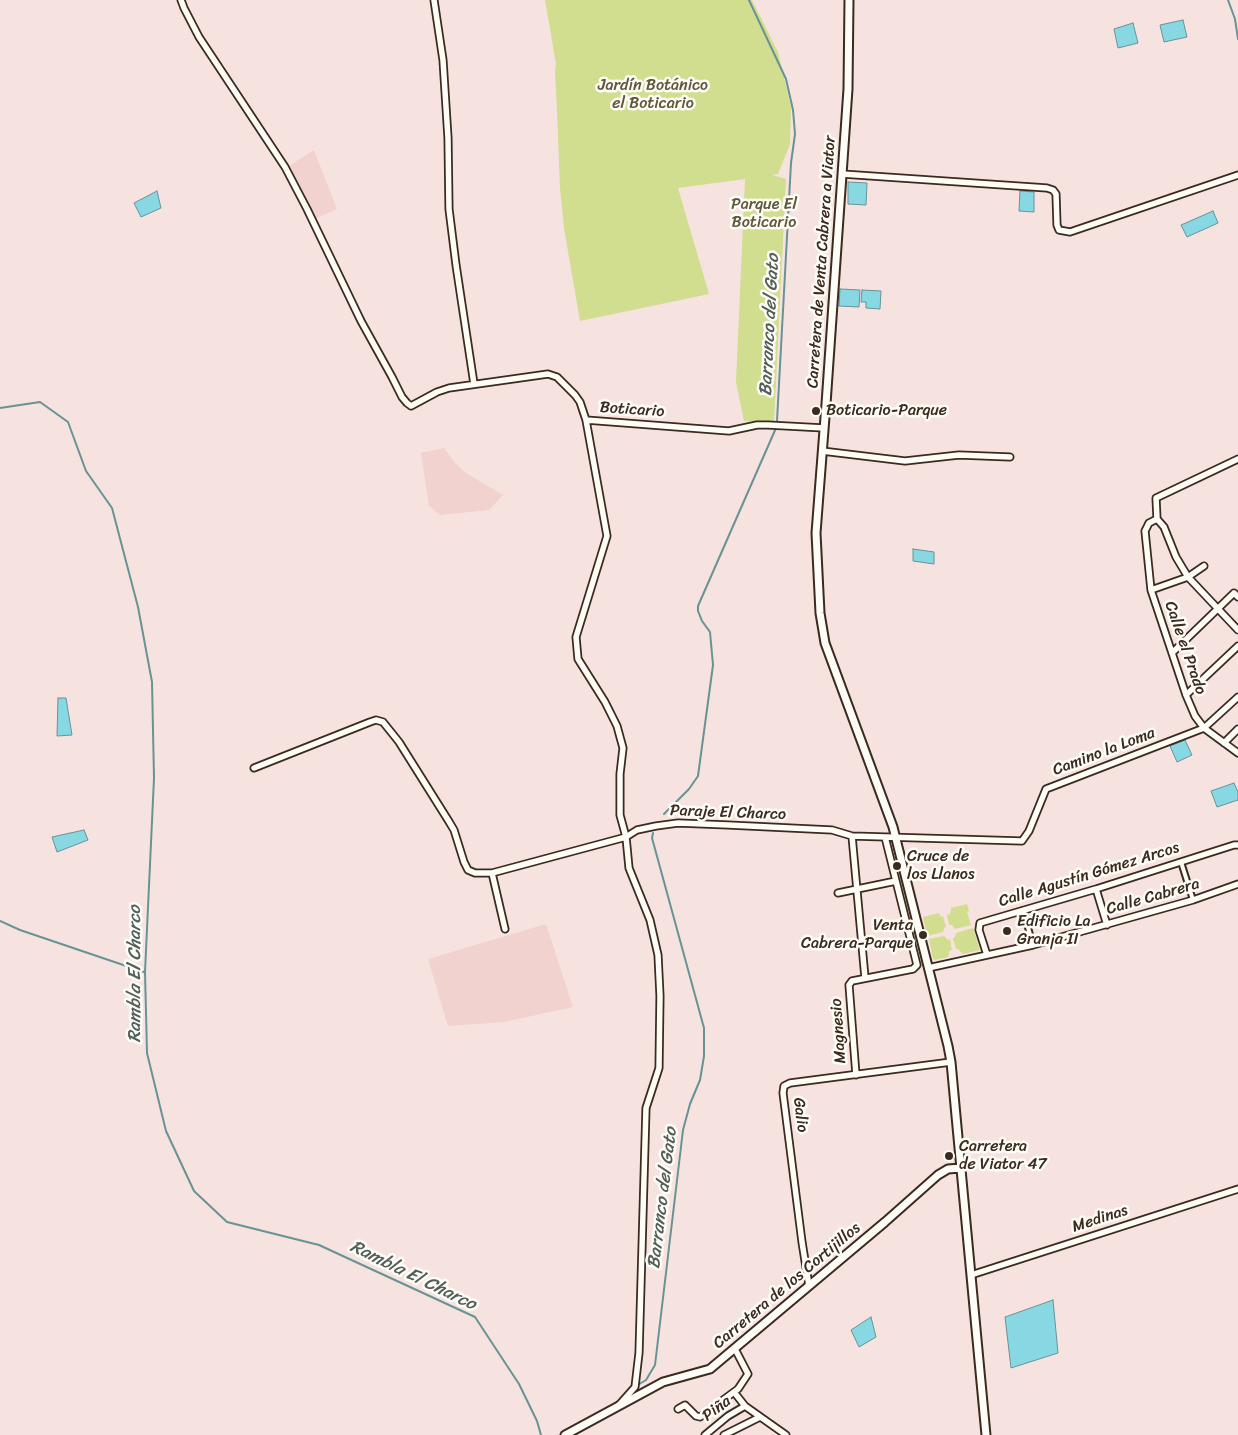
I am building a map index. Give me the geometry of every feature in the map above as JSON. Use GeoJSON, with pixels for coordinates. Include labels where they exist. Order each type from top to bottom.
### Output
{"type":"FeatureCollection","features":[{"type":"Feature","properties":{"kind":"street","name":"Boticario"},"geometry":{"type":"LineString","coordinates":[[181,0],[199,37],[285,167],[361,321],[402,397],[411,406],[437,392],[449,388],[548,374],[553,375],[575,395],[580,402],[586,420],[729,431],[757,425],[824,428]]}},
{"type":"Feature","properties":{"kind":"street"},"geometry":{"type":"LineString","coordinates":[[434,0],[443,60],[448,138],[449,209],[474,384]]}},
{"type":"Feature","properties":{"kind":"street","name":"Carretera de Venta Cabrera a Viator"},"geometry":{"type":"LineString","coordinates":[[849,0],[848,90],[816,533],[820,614],[825,643],[896,838],[951,1062],[986,1435]]}},
{"type":"Feature","properties":{"kind":"street"},"geometry":{"type":"LineString","coordinates":[[842,174],[1047,188],[1053,190],[1056,194],[1057,225],[1059,230],[1070,232],[1238,175]]}},
{"type":"Feature","properties":{"kind":"street"},"geometry":{"type":"LineString","coordinates":[[586,420],[607,536],[576,637],[578,659],[605,702],[617,726],[623,748],[620,774],[620,815],[626,837],[629,868],[650,920],[658,956],[660,996],[659,1068],[646,1108],[639,1353],[635,1387],[617,1406]]}},
{"type":"Feature","properties":{"kind":"street"},"geometry":{"type":"LineString","coordinates":[[822,451],[905,460],[959,455],[1010,457]]}},
{"type":"Feature","properties":{"kind":"street"},"geometry":{"type":"LineString","coordinates":[[1238,459],[1156,498],[1157,519],[1164,527],[1176,557],[1188,577],[1238,630]]}},
{"type":"Feature","properties":{"kind":"street","name":"Calle el Prado"},"geometry":{"type":"LineString","coordinates":[[1157,519],[1149,523],[1145,531],[1151,590],[1186,695],[1194,716],[1204,728],[1238,754]]}},
{"type":"Feature","properties":{"kind":"street"},"geometry":{"type":"LineString","coordinates":[[1151,590],[1188,577],[1204,566]]}},
{"type":"Feature","properties":{"kind":"street"},"geometry":{"type":"LineString","coordinates":[[1172,653],[1234,593],[1238,597]]}},
{"type":"Feature","properties":{"kind":"street"},"geometry":{"type":"LineString","coordinates":[[1186,695],[1238,646]]}},
{"type":"Feature","properties":{"kind":"street"},"geometry":{"type":"LineString","coordinates":[[1204,728],[1238,697]]}},
{"type":"Feature","properties":{"kind":"street"},"geometry":{"type":"LineString","coordinates":[[254,768],[370,722],[376,720],[383,722],[399,742],[454,830],[468,870],[475,873],[492,873],[505,929]]}},
{"type":"Feature","properties":{"kind":"street","name":"Camino la Loma"},"geometry":{"type":"LineString","coordinates":[[896,838],[1022,841],[1029,831],[1046,789],[1204,728]]}},
{"type":"Feature","properties":{"kind":"street"},"geometry":{"type":"LineString","coordinates":[[1224,743],[1238,729]]}},
{"type":"Feature","properties":{"kind":"street","name":"Paraje El Charco"},"geometry":{"type":"LineString","coordinates":[[492,873],[626,837],[637,830],[672,824],[832,830],[852,836],[896,838]]}},
{"type":"Feature","properties":{"kind":"street"},"geometry":{"type":"LineString","coordinates":[[852,836],[865,978],[913,969],[917,965],[886,837]]}},
{"type":"Feature","properties":{"kind":"street","name":"Calle Agustín Gómez Arcos"},"geometry":{"type":"LineString","coordinates":[[987,955],[979,930],[980,923],[1238,845]]}},
{"type":"Feature","properties":{"kind":"street"},"geometry":{"type":"LineString","coordinates":[[1181,862],[1193,900]]}},
{"type":"Feature","properties":{"kind":"street"},"geometry":{"type":"LineString","coordinates":[[838,892],[896,881]]}},
{"type":"Feature","properties":{"kind":"street","name":"Calle Cabrera"},"geometry":{"type":"LineString","coordinates":[[928,968],[1033,945],[1107,925],[1193,900],[1238,884]]}},
{"type":"Feature","properties":{"kind":"street"},"geometry":{"type":"LineString","coordinates":[[1096,889],[1107,925]]}},
{"type":"Feature","properties":{"kind":"street"},"geometry":{"type":"LineString","coordinates":[[1023,910],[1033,945]]}},
{"type":"Feature","properties":{"kind":"street","name":"Magnesio"},"geometry":{"type":"LineString","coordinates":[[856,1075],[849,985],[852,981],[865,978]]}},
{"type":"Feature","properties":{"kind":"street","name":"Galio"},"geometry":{"type":"LineString","coordinates":[[809,1286],[784,1103],[784,1086],[790,1083],[951,1062]]}},
{"type":"Feature","properties":{"kind":"street","name":"Carretera de los Cortijillos"},"geometry":{"type":"LineString","coordinates":[[565,1435],[662,1382],[710,1369],[938,1175],[948,1169],[961,1168]]}},
{"type":"Feature","properties":{"kind":"street","name":"Medinas"},"geometry":{"type":"LineString","coordinates":[[971,1275],[1238,1189]]}},
{"type":"Feature","properties":{"kind":"street"},"geometry":{"type":"LineString","coordinates":[[678,1410],[685,1405],[696,1416],[700,1417],[738,1389],[748,1374],[735,1349]]}},
{"type":"Feature","properties":{"kind":"street"},"geometry":{"type":"LineString","coordinates":[[734,1392],[745,1406],[786,1435]]}},
{"type":"Feature","properties":{"kind":"street","name":"Piña"},"geometry":{"type":"LineString","coordinates":[[706,1435],[728,1416],[745,1406]]}},
{"type":"Feature","properties":{"kind":"street"},"geometry":{"type":"LineString","coordinates":[[724,1435],[760,1417]]}},
{"type":"Feature","properties":{"kind":"shaded area"},"geometry":{"type":"Polygon","coordinates":[[[314,150],[337,209],[315,219],[289,166],[314,150]]]}},
{"type":"Feature","properties":{"kind":"shaded area"},"geometry":{"type":"Polygon","coordinates":[[[444,448],[455,463],[466,473],[503,495],[489,510],[440,515],[429,506],[421,453],[444,448]]]}},
{"type":"Feature","properties":{"kind":"shaded area"},"geometry":{"type":"Polygon","coordinates":[[[546,924],[573,1007],[504,1022],[448,1026],[428,959],[546,924]]]}},
{"type":"Feature","properties":{"kind":"green space","name":"Jardín Botánico el Boticario"},"geometry":{"type":"Polygon","coordinates":[[[545,0],[752,0],[778,52],[791,107],[790,144],[778,174],[772,175],[786,179],[774,422],[744,421],[736,382],[745,179],[678,188],[709,294],[580,321],[564,228],[560,188],[556,64],[545,0]]]}},
{"type":"Feature","properties":{"kind":"green space"},"geometry":{"type":"Polygon","coordinates":[[[967,904],[971,925],[955,929],[952,925],[949,925],[947,915],[950,914],[951,908],[967,904]]]}},
{"type":"Feature","properties":{"kind":"green space"},"geometry":{"type":"Polygon","coordinates":[[[939,913],[941,917],[943,916],[946,927],[943,932],[927,936],[923,917],[939,913]]]}},
{"type":"Feature","properties":{"kind":"green space"},"geometry":{"type":"Polygon","coordinates":[[[973,928],[980,950],[963,954],[956,949],[953,938],[956,933],[973,928]]]}},
{"type":"Feature","properties":{"kind":"green space"},"geometry":{"type":"Polygon","coordinates":[[[944,936],[948,940],[950,939],[952,950],[950,950],[948,957],[935,960],[933,959],[929,939],[944,936]]]}},
{"type":"Feature","properties":{"kind":"water"},"geometry":{"type":"Polygon","coordinates":[[[1183,20],[1187,37],[1164,42],[1160,25],[1183,20]]]}},
{"type":"Feature","properties":{"kind":"water"},"geometry":{"type":"Polygon","coordinates":[[[1133,23],[1138,43],[1118,48],[1114,29],[1133,23]]]}},
{"type":"Feature","properties":{"kind":"water"},"geometry":{"type":"Polygon","coordinates":[[[848,182],[867,183],[866,205],[848,204],[848,182]]]}},
{"type":"Feature","properties":{"kind":"water"},"geometry":{"type":"Polygon","coordinates":[[[157,191],[161,208],[141,217],[134,203],[157,191]]]}},
{"type":"Feature","properties":{"kind":"water"},"geometry":{"type":"Polygon","coordinates":[[[1020,191],[1034,192],[1034,212],[1019,211],[1020,191]]]}},
{"type":"Feature","properties":{"kind":"water"},"geometry":{"type":"Polygon","coordinates":[[[1213,211],[1218,223],[1187,237],[1181,225],[1213,211]]]}},
{"type":"Feature","properties":{"kind":"water"},"geometry":{"type":"Polygon","coordinates":[[[840,289],[860,290],[859,307],[839,306],[840,289]]]}},
{"type":"Feature","properties":{"kind":"water"},"geometry":{"type":"Polygon","coordinates":[[[862,290],[881,291],[880,309],[866,308],[866,302],[861,302],[862,290]]]}},
{"type":"Feature","properties":{"kind":"water"},"geometry":{"type":"Polygon","coordinates":[[[913,549],[934,552],[934,564],[913,561],[913,549]]]}},
{"type":"Feature","properties":{"kind":"water"},"geometry":{"type":"Polygon","coordinates":[[[58,698],[66,698],[72,735],[57,736],[58,698]]]}},
{"type":"Feature","properties":{"kind":"water"},"geometry":{"type":"Polygon","coordinates":[[[1185,740],[1192,755],[1177,762],[1170,746],[1185,740]]]}},
{"type":"Feature","properties":{"kind":"water"},"geometry":{"type":"Polygon","coordinates":[[[1234,783],[1238,792],[1238,800],[1217,807],[1211,791],[1234,783]]]}},
{"type":"Feature","properties":{"kind":"water"},"geometry":{"type":"Polygon","coordinates":[[[84,830],[88,840],[57,852],[52,837],[84,830]]]}},
{"type":"Feature","properties":{"kind":"water"},"geometry":{"type":"Polygon","coordinates":[[[1053,1300],[1058,1353],[1011,1368],[1005,1317],[1053,1300]]]}},
{"type":"Feature","properties":{"kind":"water"},"geometry":{"type":"Polygon","coordinates":[[[871,1317],[876,1337],[859,1347],[851,1330],[871,1317]]]}},
{"type":"Feature","properties":{"kind":"waterway","name":"Barranco del Gato"},"geometry":{"type":"LineString","coordinates":[[749,0],[786,79],[793,110],[795,134],[791,163],[777,421]]}},
{"type":"Feature","properties":{"kind":"waterway"},"geometry":{"type":"LineString","coordinates":[[1228,0],[1235,19],[1238,39]]}},
{"type":"Feature","properties":{"kind":"waterway","name":"Rambla El Charco"},"geometry":{"type":"LineString","coordinates":[[0,408],[40,402],[68,422],[86,471],[112,508],[138,607],[152,682],[154,778],[145,972],[147,1053],[166,1131],[194,1191],[227,1222],[319,1245],[475,1317],[519,1384],[537,1421],[541,1435]]}},
{"type":"Feature","properties":{"kind":"waterway","name":"Barranco del Gato"},"geometry":{"type":"LineString","coordinates":[[664,814],[689,789],[698,776],[713,665],[710,632],[702,621],[698,606],[776,428]]}},
{"type":"Feature","properties":{"kind":"waterway","name":"Barranco del Gato"},"geometry":{"type":"LineString","coordinates":[[636,1386],[646,1380],[655,1365],[683,1130],[690,1104],[700,1080],[704,1056],[704,1028],[652,838],[653,833]]}},
{"type":"Feature","properties":{"kind":"waterway"},"geometry":{"type":"LineString","coordinates":[[0,921],[20,930],[144,972]]}},
{"type":"Feature","properties":{"kind":"waterway","name":"Barranco del Gato"},"geometry":{"type":"LineString","coordinates":[[611,1407],[623,1397]]}},
{"type":"Feature","properties":{"kind":"place","name":"Boticario-Parque"},"geometry":{"type":"Point","coordinates":[816,411]}},
{"type":"Feature","properties":{"kind":"place","name":"Cruce de los Llanos"},"geometry":{"type":"Point","coordinates":[897,866]}},
{"type":"Feature","properties":{"kind":"place","name":"Edificio La Granja II"},"geometry":{"type":"Point","coordinates":[1007,931]}},
{"type":"Feature","properties":{"kind":"place","name":"Venta Cabrera-Parque"},"geometry":{"type":"Point","coordinates":[923,935]}},
{"type":"Feature","properties":{"kind":"place","name":"Carretera de Viator 47"},"geometry":{"type":"Point","coordinates":[949,1156]}},
{"type":"Feature","properties":{"kind":"park label","name":"Parque El Boticario"},"geometry":{"type":"Point","coordinates":[764,214]}}]}
